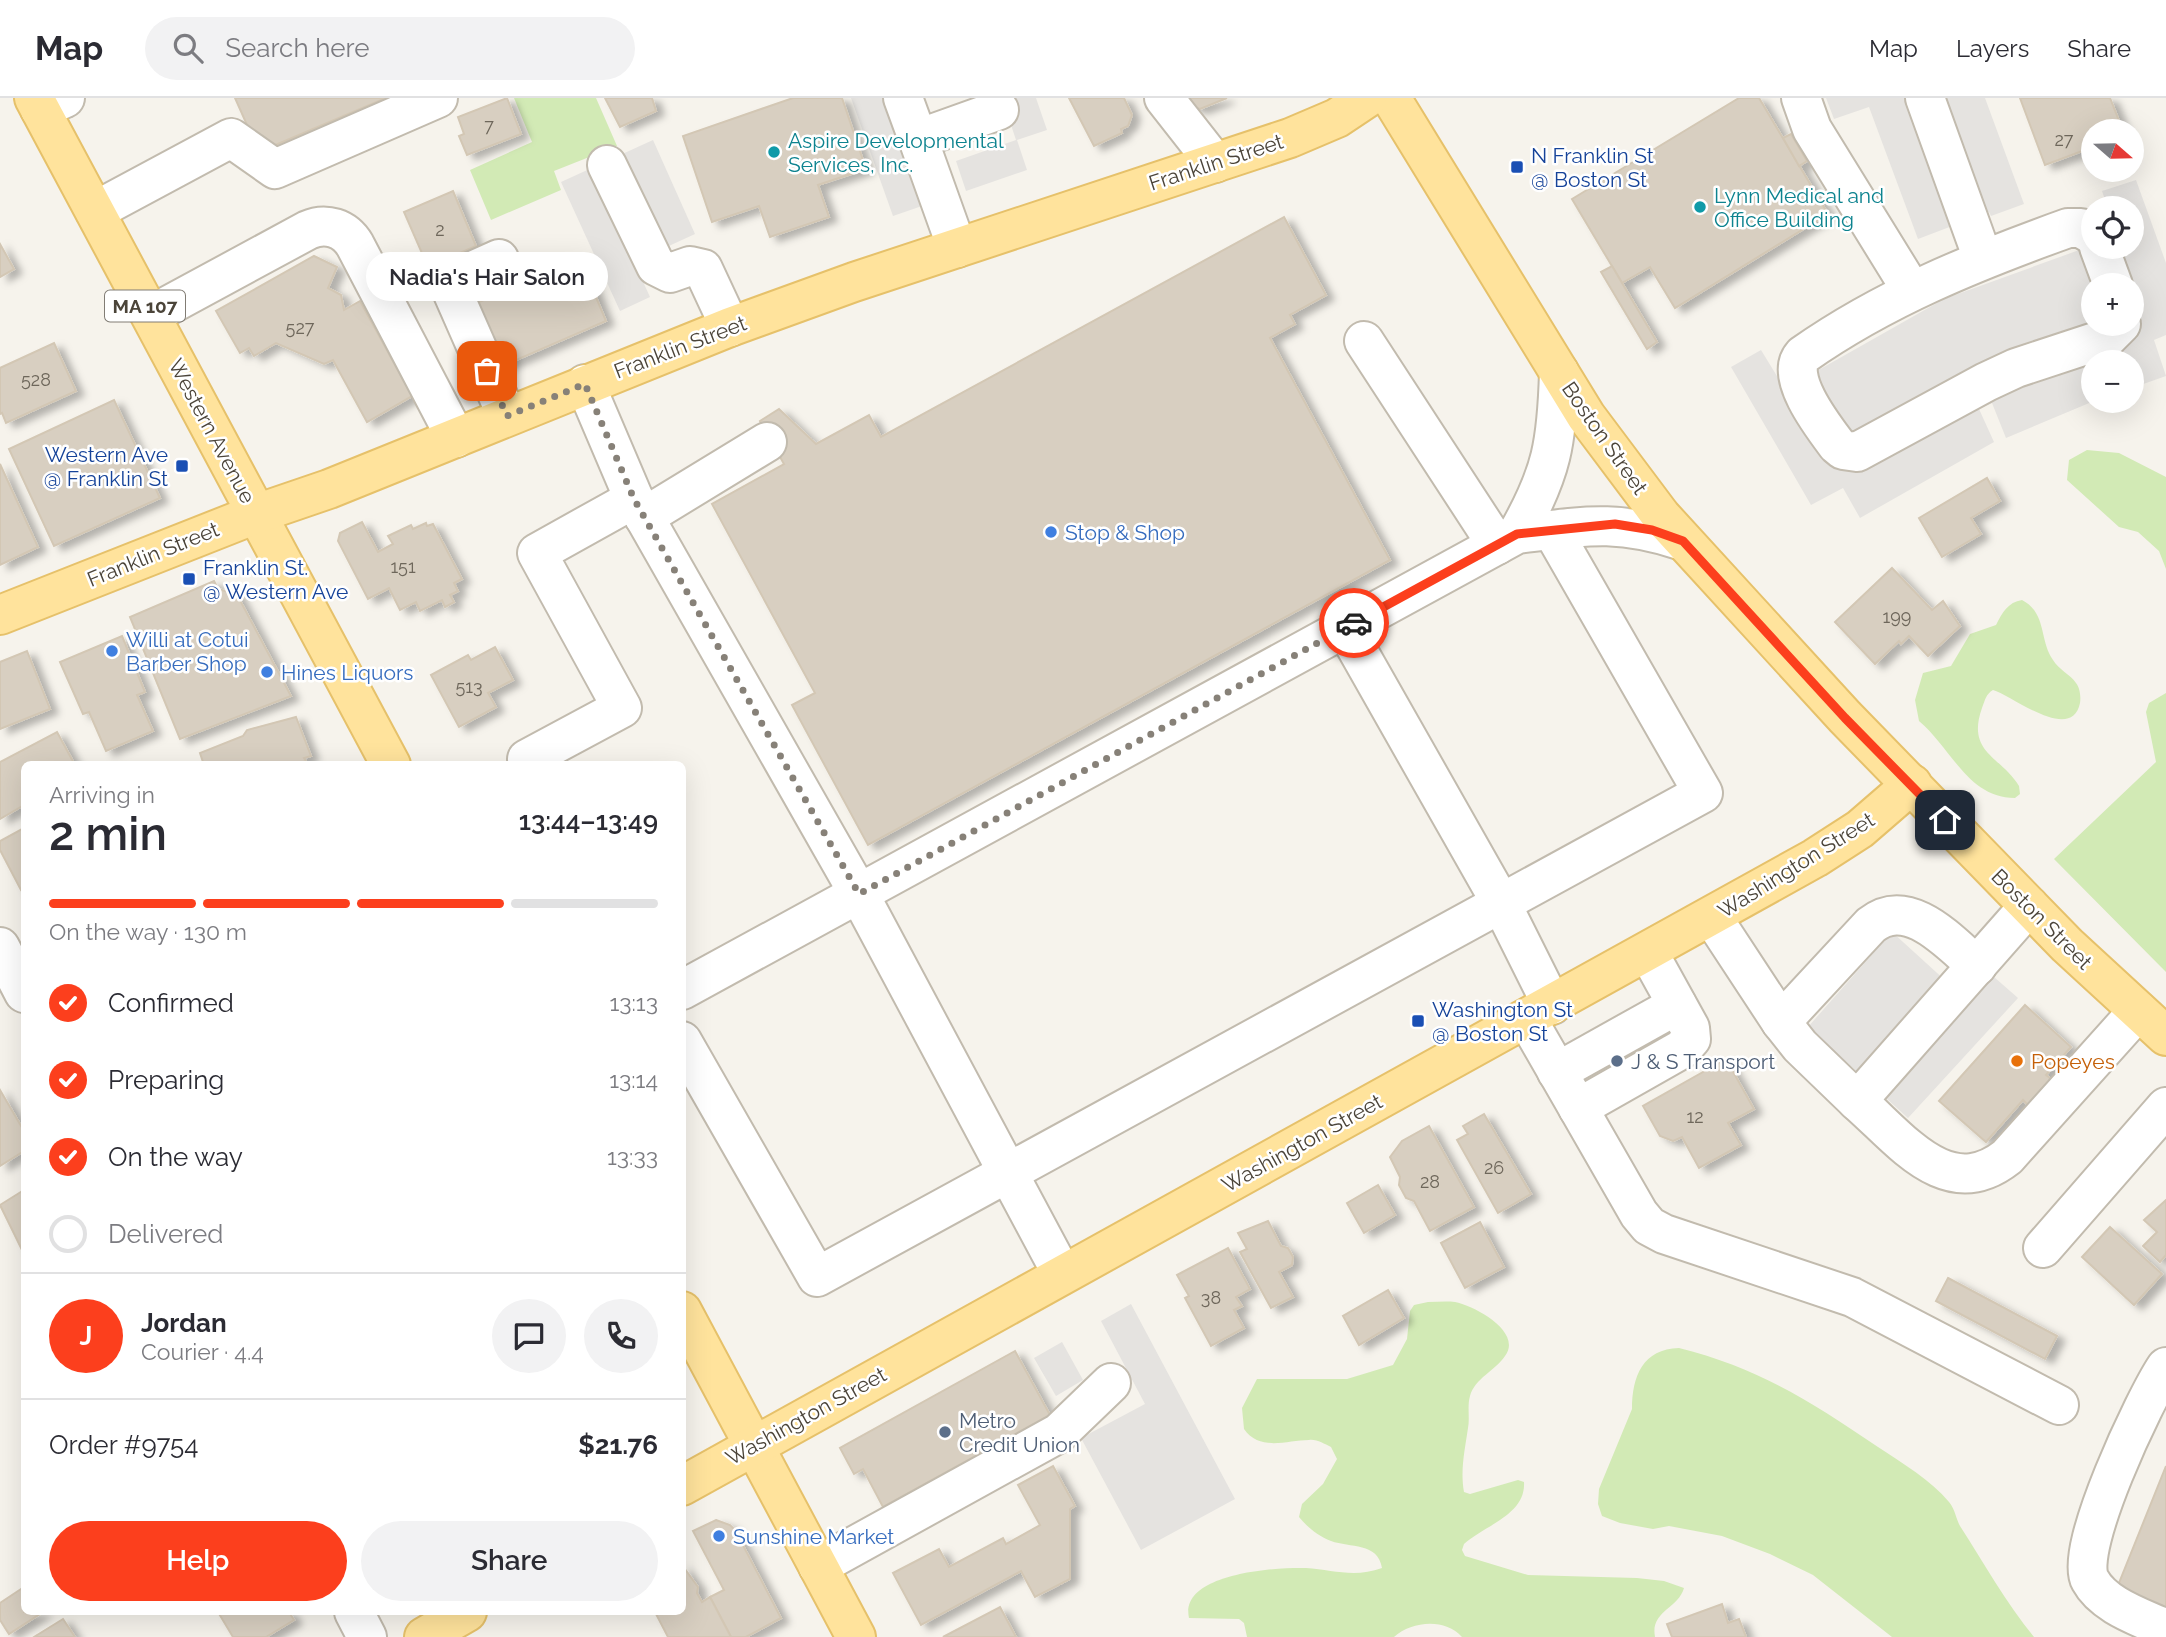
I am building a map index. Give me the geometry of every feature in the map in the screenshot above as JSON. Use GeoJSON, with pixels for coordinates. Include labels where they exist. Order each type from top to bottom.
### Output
{"type":"FeatureCollection","features":[{"type":"Feature","properties":{"kind":"main road","name":"Franklin Street"},"geometry":{"type":"LineString","coordinates":[[0,615],[256,514],[329,489],[730,327],[1314,129],[1367,98]]}},
{"type":"Feature","properties":{"kind":"main road","name":"Boston Street"},"geometry":{"type":"LineString","coordinates":[[1391,98],[1559,372],[1629,475],[1683,541],[1845,718],[2029,906],[2166,1036]]}},
{"type":"Feature","properties":{"kind":"main road","name":"Western Avenue"},"geometry":{"type":"LineString","coordinates":[[46,102],[95,211],[389,761]]}},
{"type":"Feature","properties":{"kind":"main road","name":"Washington Street"},"geometry":{"type":"LineString","coordinates":[[686,1484],[1712,917],[1847,839],[1912,784]]}},
{"type":"Feature","properties":{"kind":"main road"},"geometry":{"type":"LineString","coordinates":[[686,1318],[856,1637]]}},
{"type":"Feature","properties":{"kind":"main road"},"geometry":{"type":"LineString","coordinates":[[424,1637],[462,1615]]}},
{"type":"Feature","properties":{"kind":"street"},"geometry":{"type":"LineString","coordinates":[[95,211],[232,138],[275,169],[438,98]]}},
{"type":"Feature","properties":{"kind":"street"},"geometry":{"type":"LineString","coordinates":[[903,98],[957,248]]}},
{"type":"Feature","properties":{"kind":"street"},"geometry":{"type":"LineString","coordinates":[[1164,98],[1215,163]]}},
{"type":"Feature","properties":{"kind":"street"},"geometry":{"type":"LineString","coordinates":[[1801,98],[1812,129],[1912,291]]}},
{"type":"Feature","properties":{"kind":"street"},"geometry":{"type":"LineString","coordinates":[[1925,98],[1983,259]]}},
{"type":"Feature","properties":{"kind":"street"},"geometry":{"type":"LineString","coordinates":[[918,139],[999,110]]}},
{"type":"Feature","properties":{"kind":"street"},"geometry":{"type":"LineString","coordinates":[[607,165],[656,266],[670,273],[690,266],[703,269],[710,277],[730,327]]}},
{"type":"Feature","properties":{"kind":"street"},"geometry":{"type":"LineString","coordinates":[[150,315],[308,230],[326,226],[337,229],[352,240],[456,438]]}},
{"type":"Feature","properties":{"kind":"street"},"geometry":{"type":"LineString","coordinates":[[2081,228],[2068,228],[1983,259],[1912,291],[1807,352],[1798,362],[1799,384],[1834,441],[1843,450],[1861,451],[2016,368],[2109,336]]}},
{"type":"Feature","properties":{"kind":"street"},"geometry":{"type":"LineString","coordinates":[[499,259],[448,282],[507,416]]}},
{"type":"Feature","properties":{"kind":"street"},"geometry":{"type":"LineString","coordinates":[[686,1048],[817,1277],[1703,793],[1522,536],[1364,341]]}},
{"type":"Feature","properties":{"kind":"street"},"geometry":{"type":"LineString","coordinates":[[1522,536],[1544,484],[1554,451],[1559,372]]}},
{"type":"Feature","properties":{"kind":"street"},"geometry":{"type":"LineString","coordinates":[[585,384],[639,508],[859,894],[1062,1274]]}},
{"type":"Feature","properties":{"kind":"street"},"geometry":{"type":"LineString","coordinates":[[528,761],[527,759],[622,708],[537,552],[639,508],[768,442]]}},
{"type":"Feature","properties":{"kind":"street"},"geometry":{"type":"LineString","coordinates":[[686,988],[1345,628],[1522,536],[1624,525],[1652,530],[1683,541]]}},
{"type":"Feature","properties":{"kind":"street"},"geometry":{"type":"LineString","coordinates":[[1345,628],[1501,904],[1557,1072],[1639,1213],[1656,1231],[1852,1297],[2059,1405]]}},
{"type":"Feature","properties":{"kind":"street"},"geometry":{"type":"LineString","coordinates":[[1857,1101],[2029,906]]}},
{"type":"Feature","properties":{"kind":"street"},"geometry":{"type":"LineString","coordinates":[[1712,917],[1781,1022],[1800,1046],[1857,1101],[1928,1163],[1944,1172],[1961,1176],[1994,1168],[2007,1157],[2138,1011]]}},
{"type":"Feature","properties":{"kind":"street"},"geometry":{"type":"LineString","coordinates":[[1781,1022],[1879,919],[1923,920],[1977,966]]}},
{"type":"Feature","properties":{"kind":"street"},"geometry":{"type":"LineString","coordinates":[[0,947],[21,987]]}},
{"type":"Feature","properties":{"kind":"street"},"geometry":{"type":"LineString","coordinates":[[1578,1108],[1685,1047],[1691,1032],[1648,952]]}},
{"type":"Feature","properties":{"kind":"street"},"geometry":{"type":"LineString","coordinates":[[1557,1072],[1677,1004]]}},
{"type":"Feature","properties":{"kind":"street"},"geometry":{"type":"LineString","coordinates":[[2043,1248],[2166,1107]]}},
{"type":"Feature","properties":{"kind":"street"},"geometry":{"type":"LineString","coordinates":[[2166,1367],[2149,1395],[2093,1528],[2086,1565],[2090,1581],[2109,1600],[2166,1629]]}},
{"type":"Feature","properties":{"kind":"street"},"geometry":{"type":"LineString","coordinates":[[818,1566],[1059,1433],[1111,1383]]}},
{"type":"Feature","properties":{"kind":"street"},"geometry":{"type":"LineString","coordinates":[[356,1615],[367,1637]]}},
{"type":"Feature","properties":{"kind":"green space"},"geometry":{"type":"Polygon","coordinates":[[[514,98],[596,98],[617,146],[554,171],[561,190],[491,220],[470,170],[532,142],[514,98]]]}},
{"type":"Feature","properties":{"kind":"green space"},"geometry":{"type":"Polygon","coordinates":[[[2087,450],[2119,453],[2166,477],[2166,569],[2159,551],[2138,532],[2119,527],[2067,480],[2069,460],[2087,450]]]}},
{"type":"Feature","properties":{"kind":"green space"},"geometry":{"type":"Polygon","coordinates":[[[2022,600],[2030,605],[2039,619],[2055,663],[2077,685],[2080,703],[2075,714],[2066,719],[2054,718],[2040,714],[1993,690],[1987,695],[1978,723],[1979,735],[1988,753],[2019,786],[2020,794],[2015,798],[1999,796],[1973,781],[1919,721],[1915,700],[1923,673],[1951,666],[1970,634],[1996,625],[2009,606],[2022,600]]]}},
{"type":"Feature","properties":{"kind":"green space"},"geometry":{"type":"Polygon","coordinates":[[[2166,693],[2166,972],[2054,859],[2156,762],[2146,712],[2149,703],[2166,693]]]}},
{"type":"Feature","properties":{"kind":"green space"},"geometry":{"type":"Polygon","coordinates":[[[1428,1302],[1464,1304],[1494,1322],[1508,1338],[1509,1347],[1505,1356],[1476,1384],[1470,1396],[1463,1484],[1464,1492],[1470,1494],[1518,1480],[1524,1482],[1523,1493],[1518,1503],[1503,1518],[1464,1544],[1462,1550],[1465,1556],[1528,1575],[1637,1578],[1664,1581],[1684,1588],[1681,1595],[1657,1621],[1655,1637],[1462,1637],[1447,1627],[1428,1624],[1410,1628],[1394,1637],[1247,1637],[1244,1623],[1239,1619],[1189,1618],[1190,1603],[1199,1591],[1214,1582],[1233,1576],[1292,1568],[1353,1573],[1382,1568],[1375,1554],[1369,1550],[1326,1539],[1299,1517],[1302,1504],[1323,1484],[1337,1459],[1331,1447],[1312,1440],[1266,1443],[1258,1440],[1244,1429],[1242,1408],[1257,1379],[1347,1379],[1393,1365],[1407,1339],[1410,1311],[1414,1305],[1428,1302]]]}},
{"type":"Feature","properties":{"kind":"green space"},"geometry":{"type":"Polygon","coordinates":[[[1679,1348],[1734,1366],[1783,1388],[1830,1415],[1925,1479],[1951,1505],[1960,1526],[2014,1611],[2034,1637],[1892,1637],[1813,1575],[1770,1554],[1722,1536],[1669,1526],[1653,1529],[1620,1523],[1602,1516],[1598,1504],[1599,1489],[1632,1409],[1637,1375],[1648,1359],[1656,1353],[1679,1348]]]}},
{"type":"Feature","properties":{"kind":"shaded area"},"geometry":{"type":"Polygon","coordinates":[[[851,98],[909,98],[922,206],[893,216],[851,98]]]}},
{"type":"Feature","properties":{"kind":"shaded area"},"geometry":{"type":"Polygon","coordinates":[[[1002,98],[1036,98],[1047,130],[1017,140],[1027,170],[966,191],[956,161],[1016,140],[1002,98]]]}},
{"type":"Feature","properties":{"kind":"shaded area"},"geometry":{"type":"Polygon","coordinates":[[[1826,98],[1985,98],[2024,204],[1991,216],[1989,212],[1918,239],[1869,107],[1834,119],[1826,98]]]}},
{"type":"Feature","properties":{"kind":"shaded area"},"geometry":{"type":"Polygon","coordinates":[[[653,140],[695,234],[634,262],[650,297],[620,311],[561,182],[653,140]]]}},
{"type":"Feature","properties":{"kind":"shaded area"},"geometry":{"type":"Polygon","coordinates":[[[2137,182],[2142,196],[2104,196],[2102,191],[2137,182]]]}},
{"type":"Feature","properties":{"kind":"shaded area"},"geometry":{"type":"Polygon","coordinates":[[[2144,202],[2166,263],[2166,335],[2154,340],[2166,376],[2144,384],[2144,350],[2081,350],[2081,406],[2006,438],[1992,403],[1979,409],[1994,442],[1860,518],[1843,488],[1811,505],[1731,367],[1761,350],[1785,389],[1944,299],[2081,249],[2081,259],[2144,259],[2144,202]]]}},
{"type":"Feature","properties":{"kind":"shaded area"},"geometry":{"type":"Polygon","coordinates":[[[1892,932],[1970,1003],[1994,977],[2018,998],[1908,1118],[1808,1027],[1892,932]]]}},
{"type":"Feature","properties":{"kind":"shaded area"},"geometry":{"type":"Polygon","coordinates":[[[1131,1304],[1235,1499],[1141,1550],[1081,1438],[1145,1404],[1101,1321],[1131,1304]]]}},
{"type":"Feature","properties":{"kind":"shaded area"},"geometry":{"type":"Polygon","coordinates":[[[1062,1342],[1083,1380],[1056,1396],[1034,1358],[1062,1342]]]}},
{"type":"Feature","properties":{"kind":"building"},"geometry":{"type":"Polygon","coordinates":[[[235,98],[386,98],[259,152],[235,98]]]}},
{"type":"Feature","properties":{"kind":"building"},"geometry":{"type":"Polygon","coordinates":[[[507,98],[521,134],[467,155],[459,136],[464,134],[458,117],[507,98]]]}},
{"type":"Feature","properties":{"kind":"building"},"geometry":{"type":"Polygon","coordinates":[[[605,98],[652,98],[656,111],[620,127],[605,98]]]}},
{"type":"Feature","properties":{"kind":"building","name":"Aspire Developmental Services, Inc."},"geometry":{"type":"Polygon","coordinates":[[[793,98],[842,98],[866,169],[818,185],[829,217],[770,237],[759,206],[712,222],[683,136],[793,98]]]}},
{"type":"Feature","properties":{"kind":"building"},"geometry":{"type":"Polygon","coordinates":[[[1069,98],[1124,98],[1132,115],[1128,126],[1121,129],[1122,133],[1094,146],[1069,98]]]}},
{"type":"Feature","properties":{"kind":"building"},"geometry":{"type":"Polygon","coordinates":[[[1186,98],[1227,98],[1200,109],[1193,107],[1186,98]]]}},
{"type":"Feature","properties":{"kind":"building","name":"Lynn Medical and Office Building"},"geometry":{"type":"Polygon","coordinates":[[[1739,98],[1759,98],[1828,214],[1675,308],[1650,267],[1622,283],[1572,199],[1739,98]]]}},
{"type":"Feature","properties":{"kind":"building"},"geometry":{"type":"Polygon","coordinates":[[[2020,98],[2110,98],[2118,119],[2081,119],[2081,152],[2045,165],[2020,98]]]}},
{"type":"Feature","properties":{"kind":"building"},"geometry":{"type":"Polygon","coordinates":[[[1791,134],[1807,161],[1799,166],[1783,138],[1791,134]]]}},
{"type":"Feature","properties":{"kind":"building"},"geometry":{"type":"Polygon","coordinates":[[[453,191],[476,246],[428,267],[404,212],[453,191]]]}},
{"type":"Feature","properties":{"kind":"building","name":"Stop & Shop"},"geometry":{"type":"Polygon","coordinates":[[[1284,217],[1326,295],[1290,315],[1295,324],[1270,338],[1390,560],[868,845],[792,705],[815,693],[712,504],[784,464],[760,421],[779,409],[816,444],[869,415],[881,437],[1284,217]]]}},
{"type":"Feature","properties":{"kind":"building"},"geometry":{"type":"Polygon","coordinates":[[[0,244],[14,269],[0,277],[0,244]]]}},
{"type":"Feature","properties":{"kind":"building"},"geometry":{"type":"Polygon","coordinates":[[[314,256],[337,267],[328,288],[341,295],[344,310],[360,301],[412,396],[367,422],[333,360],[324,364],[276,343],[254,356],[249,348],[240,353],[216,311],[314,256]]]}},
{"type":"Feature","properties":{"kind":"building"},"geometry":{"type":"Polygon","coordinates":[[[580,259],[606,321],[498,368],[472,305],[580,259]]]}},
{"type":"Feature","properties":{"kind":"building"},"geometry":{"type":"Polygon","coordinates":[[[1612,266],[1657,342],[1647,349],[1601,272],[1612,266]]]}},
{"type":"Feature","properties":{"kind":"building"},"geometry":{"type":"Polygon","coordinates":[[[54,343],[76,391],[6,423],[2,413],[0,414],[0,368],[54,343]]]}},
{"type":"Feature","properties":{"kind":"building"},"geometry":{"type":"Polygon","coordinates":[[[114,400],[160,498],[54,546],[9,449],[114,400]]]}},
{"type":"Feature","properties":{"kind":"building"},"geometry":{"type":"Polygon","coordinates":[[[0,464],[38,547],[0,565],[0,464]]]}},
{"type":"Feature","properties":{"kind":"building"},"geometry":{"type":"Polygon","coordinates":[[[1987,478],[2000,501],[1971,518],[1981,534],[1942,557],[1919,518],[1987,478]]]}},
{"type":"Feature","properties":{"kind":"building"},"geometry":{"type":"Polygon","coordinates":[[[362,522],[378,552],[393,544],[388,536],[411,525],[413,529],[426,523],[427,526],[433,524],[462,579],[454,583],[458,591],[450,595],[454,602],[445,607],[442,600],[420,611],[416,602],[400,610],[389,588],[368,599],[338,541],[340,533],[362,522]]]}},
{"type":"Feature","properties":{"kind":"building"},"geometry":{"type":"Polygon","coordinates":[[[1892,568],[1932,610],[1943,601],[1960,626],[1928,656],[1909,636],[1901,644],[1899,641],[1875,664],[1835,622],[1892,568]]]}},
{"type":"Feature","properties":{"kind":"building"},"geometry":{"type":"Polygon","coordinates":[[[214,581],[218,589],[228,592],[234,589],[291,696],[180,739],[130,617],[214,581]]]}},
{"type":"Feature","properties":{"kind":"building"},"geometry":{"type":"Polygon","coordinates":[[[122,636],[145,692],[137,695],[153,731],[106,751],[89,712],[83,714],[60,662],[122,636]]]}},
{"type":"Feature","properties":{"kind":"building"},"geometry":{"type":"Polygon","coordinates":[[[495,647],[513,680],[488,693],[496,707],[459,727],[431,675],[468,655],[471,660],[495,647]]]}},
{"type":"Feature","properties":{"kind":"building"},"geometry":{"type":"Polygon","coordinates":[[[27,651],[50,709],[0,729],[0,662],[27,651]]]}},
{"type":"Feature","properties":{"kind":"building"},"geometry":{"type":"Polygon","coordinates":[[[296,717],[311,756],[304,758],[306,761],[203,761],[200,753],[243,736],[247,730],[296,717]]]}},
{"type":"Feature","properties":{"kind":"building"},"geometry":{"type":"Polygon","coordinates":[[[57,732],[73,761],[21,761],[21,807],[0,819],[0,762],[57,732]]]}},
{"type":"Feature","properties":{"kind":"building"},"geometry":{"type":"Polygon","coordinates":[[[21,830],[21,890],[0,850],[0,841],[21,830]]]}},
{"type":"Feature","properties":{"kind":"building","name":"Popeyes"},"geometry":{"type":"Polygon","coordinates":[[[2025,1005],[2071,1047],[2046,1075],[2051,1079],[2028,1105],[2023,1100],[1986,1142],[1939,1101],[2025,1005]]]}},
{"type":"Feature","properties":{"kind":"building"},"geometry":{"type":"Polygon","coordinates":[[[1726,1059],[1754,1109],[1728,1123],[1741,1145],[1699,1168],[1682,1137],[1673,1141],[1660,1136],[1643,1106],[1726,1059]]]}},
{"type":"Feature","properties":{"kind":"building"},"geometry":{"type":"Polygon","coordinates":[[[0,1090],[21,1126],[21,1153],[0,1166],[0,1090]]]}},
{"type":"Feature","properties":{"kind":"building"},"geometry":{"type":"Polygon","coordinates":[[[1484,1114],[1531,1194],[1498,1213],[1457,1140],[1468,1134],[1463,1126],[1484,1114]]]}},
{"type":"Feature","properties":{"kind":"building"},"geometry":{"type":"Polygon","coordinates":[[[1429,1126],[1474,1207],[1430,1231],[1414,1201],[1406,1198],[1390,1157],[1402,1141],[1429,1126]]]}},
{"type":"Feature","properties":{"kind":"building"},"geometry":{"type":"Polygon","coordinates":[[[1378,1185],[1395,1215],[1364,1233],[1347,1203],[1378,1185]]]}},
{"type":"Feature","properties":{"kind":"building"},"geometry":{"type":"Polygon","coordinates":[[[21,1192],[21,1248],[0,1205],[21,1192]]]}},
{"type":"Feature","properties":{"kind":"building"},"geometry":{"type":"Polygon","coordinates":[[[2166,1200],[2166,1255],[2160,1262],[2143,1246],[2157,1232],[2144,1220],[2166,1200]]]}},
{"type":"Feature","properties":{"kind":"building"},"geometry":{"type":"Polygon","coordinates":[[[1268,1221],[1281,1246],[1288,1248],[1293,1257],[1292,1265],[1279,1272],[1293,1297],[1271,1308],[1240,1252],[1247,1249],[1238,1233],[1268,1221]]]}},
{"type":"Feature","properties":{"kind":"building"},"geometry":{"type":"Polygon","coordinates":[[[1480,1222],[1504,1267],[1465,1288],[1441,1243],[1480,1222]]]}},
{"type":"Feature","properties":{"kind":"building"},"geometry":{"type":"Polygon","coordinates":[[[2110,1227],[2162,1274],[2134,1305],[2082,1257],[2110,1227]]]}},
{"type":"Feature","properties":{"kind":"building"},"geometry":{"type":"Polygon","coordinates":[[[1228,1248],[1250,1289],[1236,1297],[1242,1306],[1234,1310],[1244,1328],[1211,1346],[1185,1298],[1189,1296],[1177,1275],[1228,1248]]]}},
{"type":"Feature","properties":{"kind":"building"},"geometry":{"type":"Polygon","coordinates":[[[1948,1278],[2057,1336],[2045,1359],[1936,1301],[1948,1278]]]}},
{"type":"Feature","properties":{"kind":"building"},"geometry":{"type":"Polygon","coordinates":[[[1388,1290],[1404,1318],[1359,1345],[1343,1316],[1388,1290]]]}},
{"type":"Feature","properties":{"kind":"building","name":"Metro Credit Union"},"geometry":{"type":"Polygon","coordinates":[[[1015,1351],[1050,1415],[883,1507],[863,1469],[854,1474],[840,1448],[1015,1351]]]}},
{"type":"Feature","properties":{"kind":"building"},"geometry":{"type":"Polygon","coordinates":[[[1053,1466],[1075,1506],[1070,1509],[1070,1579],[1035,1597],[1021,1571],[921,1625],[893,1573],[939,1549],[949,1567],[1003,1538],[1006,1544],[1040,1525],[1018,1485],[1053,1466]]]}},
{"type":"Feature","properties":{"kind":"building"},"geometry":{"type":"Polygon","coordinates":[[[2166,1466],[2166,1609],[2117,1588],[2166,1466]]]}},
{"type":"Feature","properties":{"kind":"building"},"geometry":{"type":"Polygon","coordinates":[[[716,1520],[735,1530],[781,1618],[746,1637],[731,1637],[710,1597],[724,1590],[693,1531],[716,1520]]]}},
{"type":"Feature","properties":{"kind":"building"},"geometry":{"type":"Polygon","coordinates":[[[686,1570],[698,1587],[697,1593],[702,1602],[710,1597],[731,1637],[668,1637],[657,1615],[686,1615],[686,1570]]]}},
{"type":"Feature","properties":{"kind":"building"},"geometry":{"type":"Polygon","coordinates":[[[21,1589],[21,1615],[38,1615],[9,1634],[0,1620],[0,1603],[21,1589]]]}},
{"type":"Feature","properties":{"kind":"building"},"geometry":{"type":"Polygon","coordinates":[[[1722,1604],[1728,1623],[1739,1619],[1746,1637],[1672,1637],[1667,1624],[1722,1604]]]}},
{"type":"Feature","properties":{"kind":"building"},"geometry":{"type":"Polygon","coordinates":[[[1000,1607],[1016,1637],[943,1637],[1000,1607]]]}},
{"type":"Feature","properties":{"kind":"building"},"geometry":{"type":"Polygon","coordinates":[[[220,1615],[291,1615],[294,1620],[266,1637],[233,1637],[220,1615]]]}},
{"type":"Feature","properties":{"kind":"building"},"geometry":{"type":"Polygon","coordinates":[[[63,1619],[75,1637],[34,1637],[63,1619]]]}},
{"type":"Feature","properties":{"kind":"way so far"},"geometry":{"type":"LineString","coordinates":[[487,371],[507,416],[585,384],[634,499],[859,894],[1354,623]]}},
{"type":"Feature","properties":{"kind":"place","name":"Aspire Developmental Services, Inc."},"geometry":{"type":"Point","coordinates":[774,152]}},
{"type":"Feature","properties":{"kind":"place","name":"N Franklin St @ Boston St"},"geometry":{"type":"Point","coordinates":[1517,167]}},
{"type":"Feature","properties":{"kind":"place","name":"Lynn Medical and Office Building"},"geometry":{"type":"Point","coordinates":[1700,207]}},
{"type":"Feature","properties":{"kind":"place","name":"Nadia's Hair Salon"},"geometry":{"type":"Point","coordinates":[487,371]}},
{"type":"Feature","properties":{"kind":"place","name":"Western Ave @ Franklin St"},"geometry":{"type":"Point","coordinates":[182,466]}},
{"type":"Feature","properties":{"kind":"place","name":"Stop & Shop"},"geometry":{"type":"Point","coordinates":[1051,532]}},
{"type":"Feature","properties":{"kind":"place","name":"Franklin St. @ Western Ave"},"geometry":{"type":"Point","coordinates":[189,579]}},
{"type":"Feature","properties":{"kind":"place","name":"Willi at Cotui Barber Shop"},"geometry":{"type":"Point","coordinates":[112,651]}},
{"type":"Feature","properties":{"kind":"place","name":"Hines Liquors"},"geometry":{"type":"Point","coordinates":[267,672]}},
{"type":"Feature","properties":{"kind":"place","name":"Washington St @ Boston St"},"geometry":{"type":"Point","coordinates":[1418,1021]}},
{"type":"Feature","properties":{"kind":"place","name":"J & S Transport"},"geometry":{"type":"Point","coordinates":[1617,1061]}},
{"type":"Feature","properties":{"kind":"place","name":"Popeyes"},"geometry":{"type":"Point","coordinates":[2017,1061]}},
{"type":"Feature","properties":{"kind":"place","name":"Metro Credit Union"},"geometry":{"type":"Point","coordinates":[945,1432]}},
{"type":"Feature","properties":{"kind":"place","name":"Sunshine Market"},"geometry":{"type":"Point","coordinates":[719,1536]}},
{"type":"Feature","properties":{"kind":"route"},"geometry":{"type":"LineString","coordinates":[[1354,623],[1517,534],[1615,524],[1652,530],[1683,541],[1845,718],[1945,820]]}}]}
